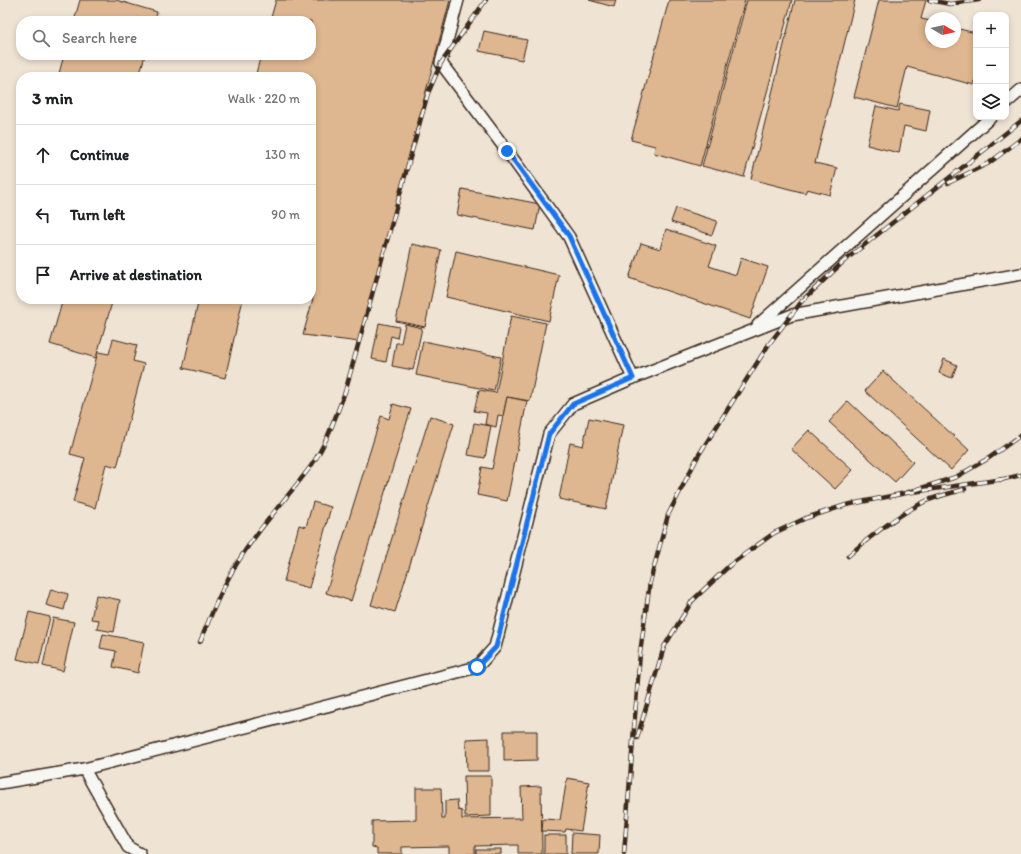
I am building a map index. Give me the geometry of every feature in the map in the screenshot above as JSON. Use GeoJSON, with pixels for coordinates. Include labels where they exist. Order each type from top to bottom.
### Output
{"type":"FeatureCollection","features":[{"type":"Feature","properties":{"kind":"lane"},"geometry":{"type":"LineString","coordinates":[[458,0],[441,63],[569,236],[633,378]]}},
{"type":"Feature","properties":{"kind":"lane"},"geometry":{"type":"LineString","coordinates":[[1009,100],[1021,90]]}},
{"type":"Feature","properties":{"kind":"lane"},"geometry":{"type":"LineString","coordinates":[[752,330],[988,120]]}},
{"type":"Feature","properties":{"kind":"lane"},"geometry":{"type":"LineString","coordinates":[[0,783],[84,769],[477,667],[496,647],[549,434],[573,404],[633,378],[792,315],[1021,274]]}},
{"type":"Feature","properties":{"kind":"lane"},"geometry":{"type":"LineString","coordinates":[[84,769],[128,847],[140,854]]}},
{"type":"Feature","properties":{"kind":"building"},"geometry":{"type":"Polygon","coordinates":[[[80,0],[116,0],[157,12],[156,16],[75,16],[80,0]]]}},
{"type":"Feature","properties":{"kind":"building"},"geometry":{"type":"Polygon","coordinates":[[[276,0],[450,0],[360,342],[303,335],[312,304],[316,304],[316,72],[256,72],[260,60],[316,60],[316,16],[271,16],[276,0]]]}},
{"type":"Feature","properties":{"kind":"building"},"geometry":{"type":"Polygon","coordinates":[[[589,0],[616,0],[614,7],[589,0]]]}},
{"type":"Feature","properties":{"kind":"building"},"geometry":{"type":"Polygon","coordinates":[[[669,0],[745,0],[700,166],[654,153],[655,146],[631,140],[669,0]]]}},
{"type":"Feature","properties":{"kind":"building"},"geometry":{"type":"Polygon","coordinates":[[[747,0],[792,0],[744,177],[702,166],[747,0]]]}},
{"type":"Feature","properties":{"kind":"building"},"geometry":{"type":"Polygon","coordinates":[[[795,0],[855,0],[815,163],[837,168],[830,195],[807,189],[805,193],[751,179],[795,0]]]}},
{"type":"Feature","properties":{"kind":"building"},"geometry":{"type":"Polygon","coordinates":[[[879,0],[926,0],[921,19],[925,20],[925,48],[961,48],[961,29],[973,32],[973,85],[907,67],[897,108],[854,97],[879,0]]]}},
{"type":"Feature","properties":{"kind":"building"},"geometry":{"type":"Polygon","coordinates":[[[484,31],[527,40],[522,60],[479,51],[484,31]]]}},
{"type":"Feature","properties":{"kind":"building"},"geometry":{"type":"Polygon","coordinates":[[[63,60],[144,60],[140,72],[59,72],[63,60]]]}},
{"type":"Feature","properties":{"kind":"building"},"geometry":{"type":"Polygon","coordinates":[[[900,104],[930,110],[926,131],[904,126],[899,153],[867,145],[876,106],[898,111],[900,104]]]}},
{"type":"Feature","properties":{"kind":"building"},"geometry":{"type":"Polygon","coordinates":[[[462,189],[540,204],[535,230],[457,215],[462,189]]]}},
{"type":"Feature","properties":{"kind":"building"},"geometry":{"type":"Polygon","coordinates":[[[676,208],[717,221],[712,235],[671,222],[676,208]]]}},
{"type":"Feature","properties":{"kind":"building"},"geometry":{"type":"Polygon","coordinates":[[[666,229],[716,246],[709,266],[736,275],[741,258],[768,267],[750,319],[629,278],[641,243],[660,249],[666,229]]]}},
{"type":"Feature","properties":{"kind":"building"},"geometry":{"type":"Polygon","coordinates":[[[412,244],[441,250],[425,327],[396,321],[412,244]]]}},
{"type":"Feature","properties":{"kind":"building"},"geometry":{"type":"Polygon","coordinates":[[[456,251],[559,275],[549,321],[446,297],[456,251]]]}},
{"type":"Feature","properties":{"kind":"building"},"geometry":{"type":"Polygon","coordinates":[[[62,304],[112,304],[96,358],[50,344],[62,304]]]}},
{"type":"Feature","properties":{"kind":"building"},"geometry":{"type":"Polygon","coordinates":[[[198,304],[242,304],[225,378],[183,368],[198,304]]]}},
{"type":"Feature","properties":{"kind":"building"},"geometry":{"type":"Polygon","coordinates":[[[511,316],[546,323],[530,401],[507,397],[503,416],[498,415],[496,427],[485,424],[487,413],[474,411],[479,390],[496,393],[511,316]]]}},
{"type":"Feature","properties":{"kind":"building"},"geometry":{"type":"Polygon","coordinates":[[[379,323],[399,327],[397,338],[391,336],[386,362],[372,359],[379,323]]]}},
{"type":"Feature","properties":{"kind":"building"},"geometry":{"type":"Polygon","coordinates":[[[405,324],[422,328],[413,370],[392,366],[396,343],[401,343],[405,324]]]}},
{"type":"Feature","properties":{"kind":"building"},"geometry":{"type":"Polygon","coordinates":[[[113,339],[137,345],[133,361],[144,364],[117,467],[106,464],[95,508],[73,502],[85,458],[70,454],[98,352],[109,354],[113,339]]]}},
{"type":"Feature","properties":{"kind":"building"},"geometry":{"type":"Polygon","coordinates":[[[423,341],[501,357],[494,391],[416,375],[423,341]]]}},
{"type":"Feature","properties":{"kind":"building"},"geometry":{"type":"Polygon","coordinates":[[[944,359],[957,365],[952,378],[939,373],[944,359]]]}},
{"type":"Feature","properties":{"kind":"building"},"geometry":{"type":"Polygon","coordinates":[[[883,371],[969,450],[951,470],[865,391],[883,371]]]}},
{"type":"Feature","properties":{"kind":"building"},"geometry":{"type":"Polygon","coordinates":[[[507,397],[527,401],[507,501],[477,495],[482,467],[492,469],[507,397]]]}},
{"type":"Feature","properties":{"kind":"building"},"geometry":{"type":"Polygon","coordinates":[[[848,401],[913,462],[895,482],[829,422],[848,401]]]}},
{"type":"Feature","properties":{"kind":"building"},"geometry":{"type":"Polygon","coordinates":[[[393,404],[411,409],[351,601],[326,593],[381,416],[389,419],[393,404]]]}},
{"type":"Feature","properties":{"kind":"building"},"geometry":{"type":"Polygon","coordinates":[[[430,416],[454,424],[395,612],[371,605],[430,416]]]}},
{"type":"Feature","properties":{"kind":"building"},"geometry":{"type":"Polygon","coordinates":[[[589,418],[623,425],[606,509],[559,499],[570,443],[583,446],[589,418]]]}},
{"type":"Feature","properties":{"kind":"building"},"geometry":{"type":"Polygon","coordinates":[[[474,423],[491,426],[485,458],[468,455],[474,423]]]}},
{"type":"Feature","properties":{"kind":"building"},"geometry":{"type":"Polygon","coordinates":[[[809,430],[853,470],[835,489],[791,449],[809,430]]]}},
{"type":"Feature","properties":{"kind":"building"},"geometry":{"type":"Polygon","coordinates":[[[313,502],[331,507],[309,588],[284,581],[299,525],[306,527],[313,502]]]}},
{"type":"Feature","properties":{"kind":"building"},"geometry":{"type":"Polygon","coordinates":[[[51,589],[68,594],[64,610],[46,605],[51,589]]]}},
{"type":"Feature","properties":{"kind":"building"},"geometry":{"type":"Polygon","coordinates":[[[96,595],[120,600],[114,632],[97,629],[99,620],[91,619],[96,595]]]}},
{"type":"Feature","properties":{"kind":"building"},"geometry":{"type":"Polygon","coordinates":[[[29,612],[50,617],[39,664],[17,659],[29,612]]]}},
{"type":"Feature","properties":{"kind":"building"},"geometry":{"type":"Polygon","coordinates":[[[53,618],[74,622],[63,671],[43,666],[53,618]]]}},
{"type":"Feature","properties":{"kind":"building"},"geometry":{"type":"Polygon","coordinates":[[[103,634],[144,642],[138,673],[113,667],[116,651],[100,648],[103,634]]]}},
{"type":"Feature","properties":{"kind":"building"},"geometry":{"type":"Polygon","coordinates":[[[504,731],[537,731],[537,760],[504,761],[504,731]]]}},
{"type":"Feature","properties":{"kind":"building"},"geometry":{"type":"Polygon","coordinates":[[[489,738],[489,771],[467,771],[466,739],[489,738]]]}},
{"type":"Feature","properties":{"kind":"building"},"geometry":{"type":"Polygon","coordinates":[[[464,776],[491,776],[491,816],[465,817],[464,776]]]}},
{"type":"Feature","properties":{"kind":"building"},"geometry":{"type":"Polygon","coordinates":[[[567,778],[589,782],[581,831],[566,829],[565,832],[542,831],[543,819],[560,820],[567,778]]]}},
{"type":"Feature","properties":{"kind":"building"},"geometry":{"type":"Polygon","coordinates":[[[541,786],[542,854],[518,854],[518,845],[475,846],[475,854],[449,854],[449,846],[402,847],[402,854],[377,854],[377,848],[372,847],[372,821],[416,820],[416,788],[441,788],[442,819],[445,819],[445,801],[457,800],[458,810],[462,811],[462,819],[522,818],[521,787],[541,786]]]}},
{"type":"Feature","properties":{"kind":"building"},"geometry":{"type":"Polygon","coordinates":[[[572,833],[600,835],[599,854],[571,854],[572,833]]]}},
{"type":"Feature","properties":{"kind":"building"},"geometry":{"type":"Polygon","coordinates":[[[544,835],[566,835],[566,854],[544,854],[544,835]]]}},
{"type":"Feature","properties":{"kind":"building"},"geometry":{"type":"Polygon","coordinates":[[[476,849],[501,849],[501,854],[476,854],[476,849]]]}},
{"type":"Feature","properties":{"kind":"railway"},"geometry":{"type":"LineString","coordinates":[[200,642],[218,599],[235,567],[257,534],[311,466],[326,439],[345,392],[428,93],[441,63],[486,0]]}},
{"type":"Feature","properties":{"kind":"railway"},"geometry":{"type":"LineString","coordinates":[[929,0],[950,4],[979,0]]}},
{"type":"Feature","properties":{"kind":"railway"},"geometry":{"type":"LineString","coordinates":[[624,854],[640,653],[650,582],[668,515],[698,456],[769,344],[802,301],[844,261],[1021,121]]}},
{"type":"Feature","properties":{"kind":"railway"},"geometry":{"type":"LineString","coordinates":[[948,183],[989,163],[1021,139]]}},
{"type":"Feature","properties":{"kind":"railway"},"geometry":{"type":"LineString","coordinates":[[1004,479],[906,493],[956,477],[989,458],[1021,435]]}},
{"type":"Feature","properties":{"kind":"railway"},"geometry":{"type":"LineString","coordinates":[[1000,480],[1021,475]]}},
{"type":"Feature","properties":{"kind":"railway"},"geometry":{"type":"LineString","coordinates":[[848,556],[885,526],[915,507],[931,499],[965,489]]}},
{"type":"Feature","properties":{"kind":"railway"},"geometry":{"type":"LineString","coordinates":[[637,738],[664,647],[692,601],[730,565],[774,533],[806,518],[846,505],[906,493]]}},
{"type":"Feature","properties":{"kind":"route"},"geometry":{"type":"LineString","coordinates":[[477,667],[496,647],[549,434],[573,404],[633,378],[569,236],[507,151]]}}]}
